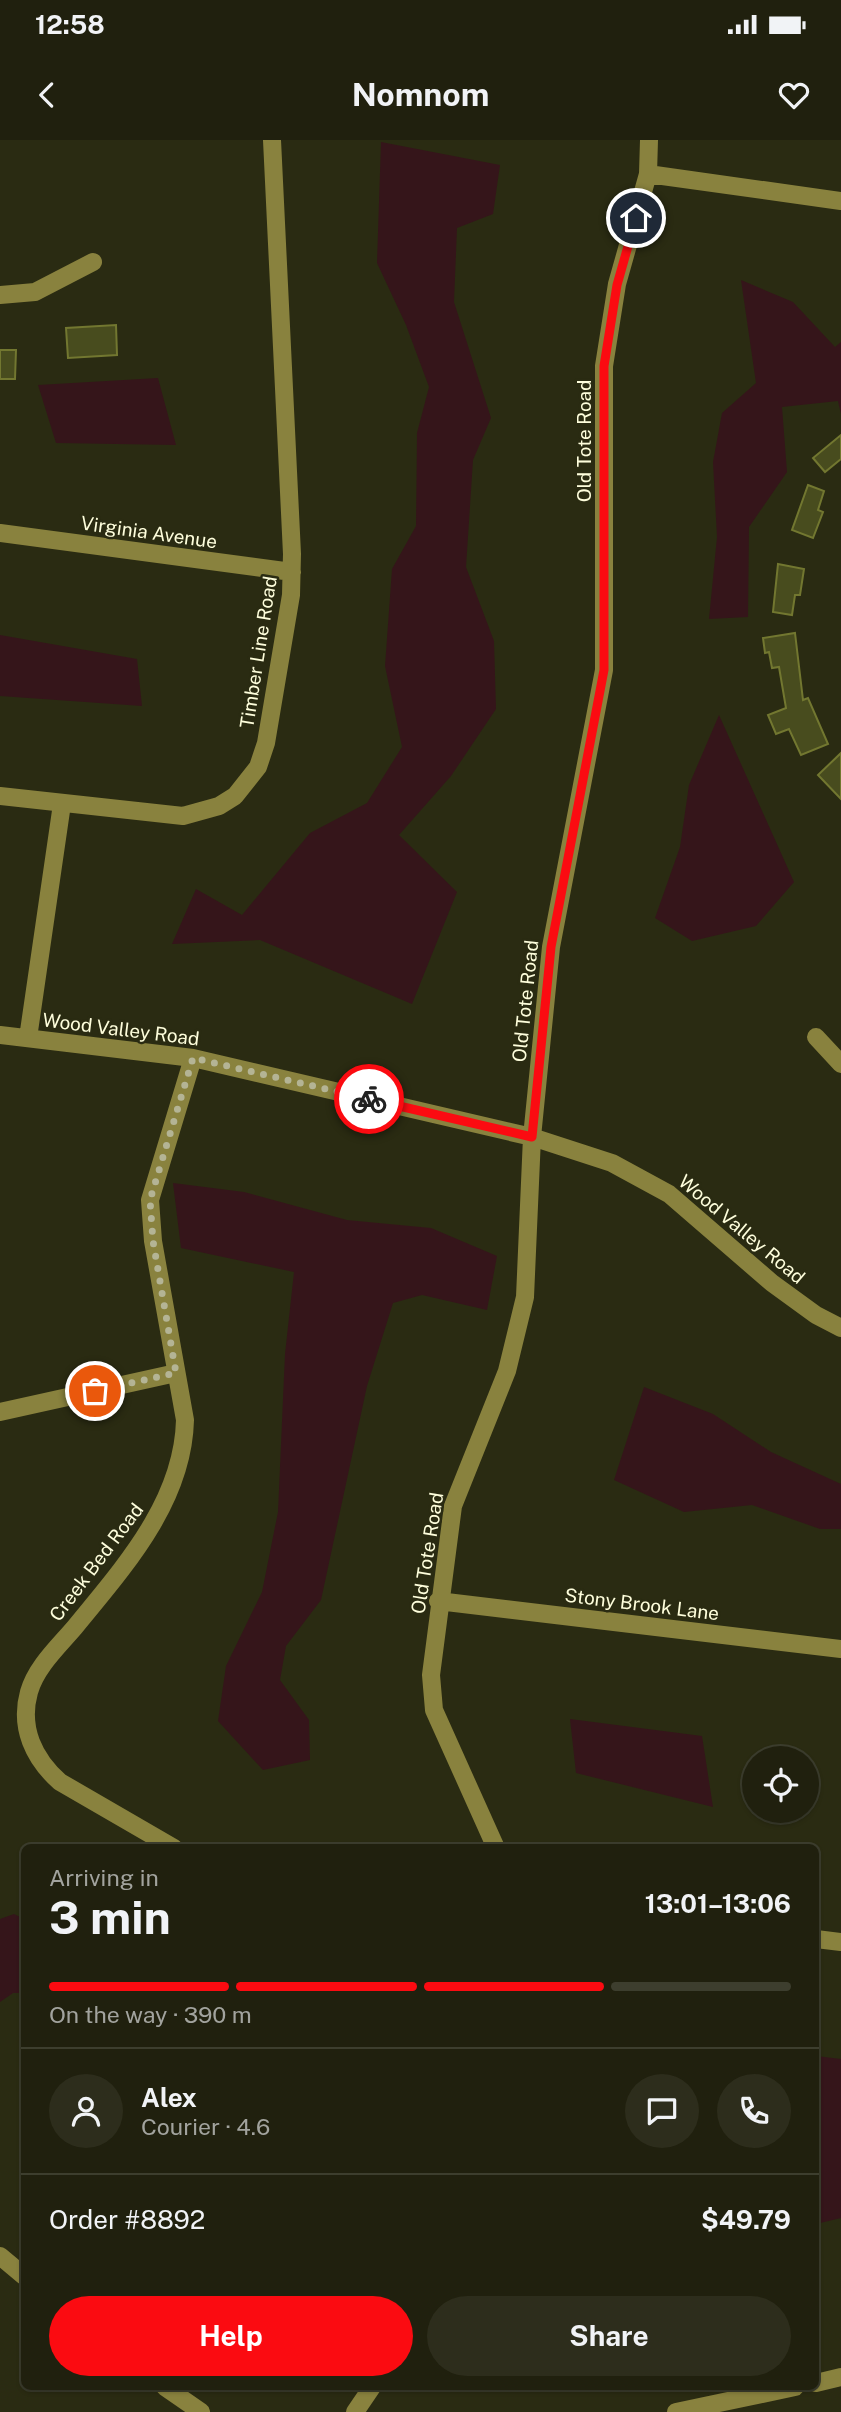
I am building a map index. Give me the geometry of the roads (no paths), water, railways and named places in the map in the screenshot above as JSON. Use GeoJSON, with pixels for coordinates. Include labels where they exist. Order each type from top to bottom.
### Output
{"type":"FeatureCollection","features":[{"type":"Feature","properties":{"kind":"street","name":"Timber Line Road"},"geometry":{"type":"LineString","coordinates":[[0,796],[183,816],[219,806],[241,789],[258,767],[266,743],[291,595],[292,572],[272,140]]}},
{"type":"Feature","properties":{"kind":"street","name":"Old Tote Road"},"geometry":{"type":"LineString","coordinates":[[494,1844],[434,1710],[431,1675],[438,1601],[453,1506],[507,1371],[525,1297],[532,1137],[551,947],[604,670],[606,352],[617,285],[648,174],[649,140]]}},
{"type":"Feature","properties":{"kind":"street"},"geometry":{"type":"LineString","coordinates":[[648,174],[841,201]]}},
{"type":"Feature","properties":{"kind":"street"},"geometry":{"type":"LineString","coordinates":[[0,295],[35,292],[93,262]]}},
{"type":"Feature","properties":{"kind":"street","name":"Virginia Avenue"},"geometry":{"type":"LineString","coordinates":[[0,533],[292,572]]}},
{"type":"Feature","properties":{"kind":"street"},"geometry":{"type":"LineString","coordinates":[[28,1038],[62,804]]}},
{"type":"Feature","properties":{"kind":"street","name":"Wood Valley Road"},"geometry":{"type":"LineString","coordinates":[[0,1035],[193,1058],[532,1137],[612,1163],[669,1194],[772,1283],[816,1315],[841,1328]]}},
{"type":"Feature","properties":{"kind":"street"},"geometry":{"type":"LineString","coordinates":[[816,1037],[841,1064]]}},
{"type":"Feature","properties":{"kind":"street","name":"Creek Bed Road"},"geometry":{"type":"LineString","coordinates":[[167,1844],[60,1782],[48,1771],[30,1742],[26,1708],[36,1675],[110,1584],[163,1507],[184,1450],[185,1420],[153,1241],[150,1200],[193,1058]]}},
{"type":"Feature","properties":{"kind":"street"},"geometry":{"type":"LineString","coordinates":[[0,1412],[176,1373]]}},
{"type":"Feature","properties":{"kind":"street","name":"Stony Brook Lane"},"geometry":{"type":"LineString","coordinates":[[438,1601],[841,1649]]}},
{"type":"Feature","properties":{"kind":"street"},"geometry":{"type":"LineString","coordinates":[[819,1940],[841,1942]]}},
{"type":"Feature","properties":{"kind":"street"},"geometry":{"type":"LineString","coordinates":[[0,2256],[21,2274]]}},
{"type":"Feature","properties":{"kind":"street"},"geometry":{"type":"LineString","coordinates":[[819,2382],[841,2377]]}},
{"type":"Feature","properties":{"kind":"street"},"geometry":{"type":"LineString","coordinates":[[169,2390],[201,2412]]}},
{"type":"Feature","properties":{"kind":"street"},"geometry":{"type":"LineString","coordinates":[[355,2412],[370,2390]]}},
{"type":"Feature","properties":{"kind":"street"},"geometry":{"type":"LineString","coordinates":[[676,2412],[781,2390]]}}]}
